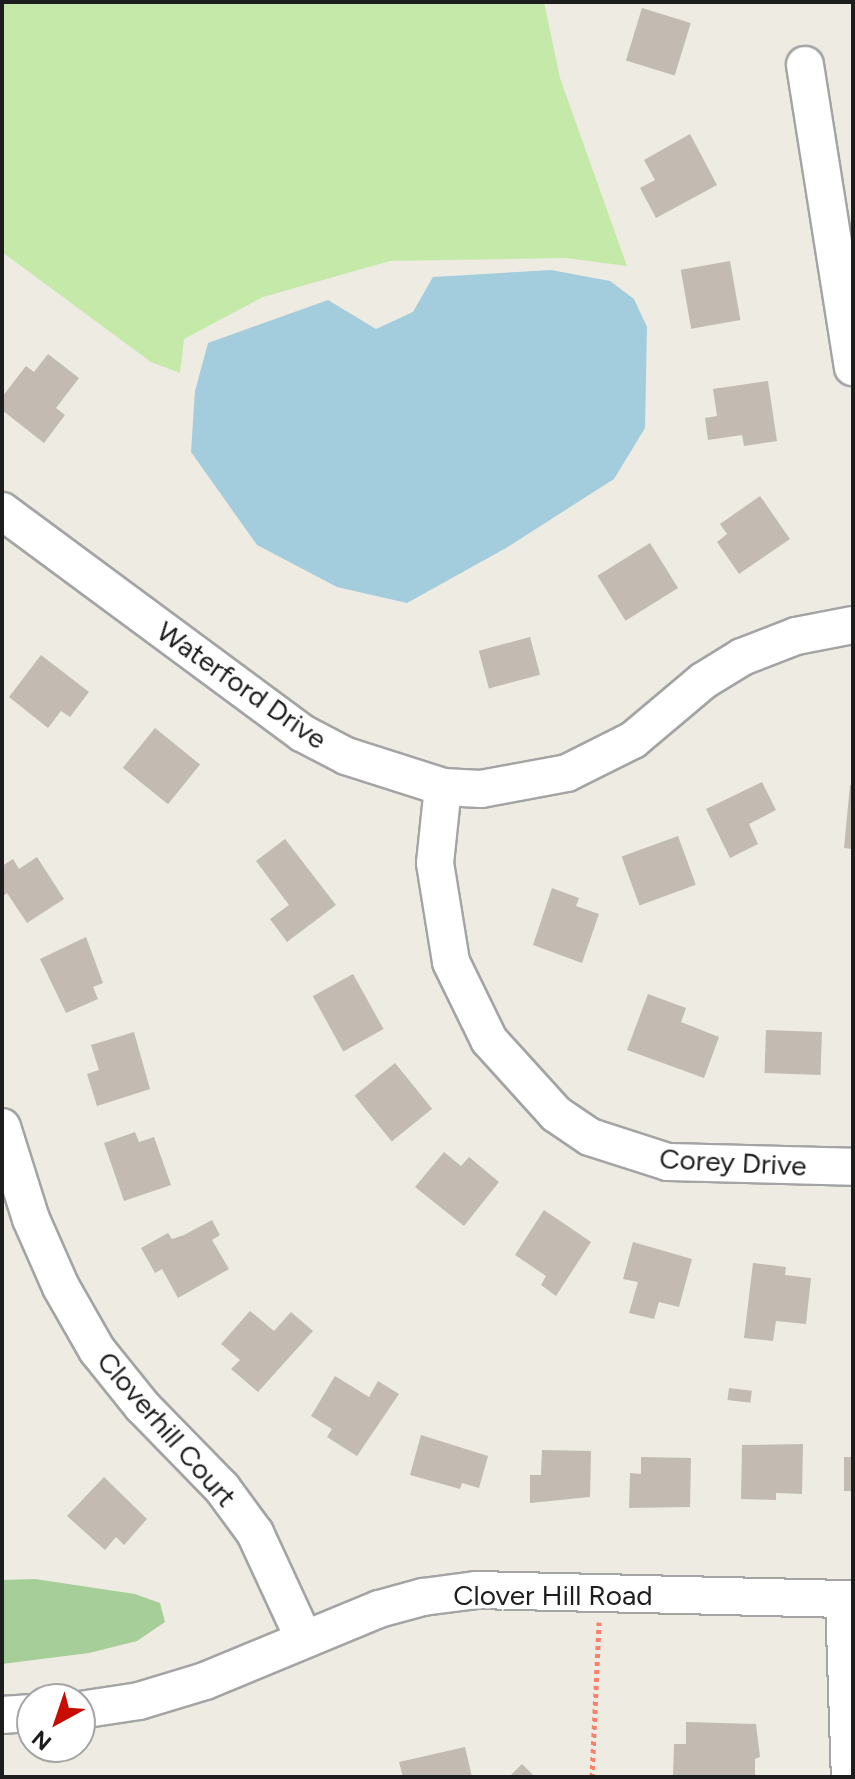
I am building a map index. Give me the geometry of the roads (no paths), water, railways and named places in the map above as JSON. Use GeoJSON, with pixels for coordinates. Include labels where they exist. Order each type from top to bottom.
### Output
{"type":"FeatureCollection","features":[{"type":"Feature","properties":{"kind":"street"},"geometry":{"type":"LineString","coordinates":[[805,65],[853,367]]}},
{"type":"Feature","properties":{"kind":"street","name":"Waterford Drive"},"geometry":{"type":"LineString","coordinates":[[2,511],[302,733],[346,756],[443,787],[481,789],[567,773],[633,740],[703,681],[742,657],[796,636],[853,625]]}},
{"type":"Feature","properties":{"kind":"street","name":"Corey Drive"},"geometry":{"type":"LineString","coordinates":[[443,787],[435,863],[451,962],[489,1040],[556,1114],[615,1148],[668,1162],[853,1167]]}},
{"type":"Feature","properties":{"kind":"street","name":"Cloverhill Court"},"geometry":{"type":"LineString","coordinates":[[2,1127],[31,1219],[61,1287],[97,1350],[142,1406],[222,1488],[255,1533],[304,1639]]}},
{"type":"Feature","properties":{"kind":"street","name":"Clover Hill Road"},"geometry":{"type":"LineString","coordinates":[[96,1708],[139,1701],[205,1681],[304,1639],[423,1597],[476,1590],[848,1599]]}},
{"type":"Feature","properties":{"kind":"street"},"geometry":{"type":"LineString","coordinates":[[848,1599],[850,1777]]}},
{"type":"Feature","properties":{"kind":"water"},"geometry":{"type":"Polygon","coordinates":[[[551,270],[610,281],[634,299],[647,327],[645,428],[614,479],[506,548],[407,603],[337,587],[257,545],[191,452],[195,391],[208,343],[328,300],[376,329],[413,312],[433,277],[551,270]]]}}]}
